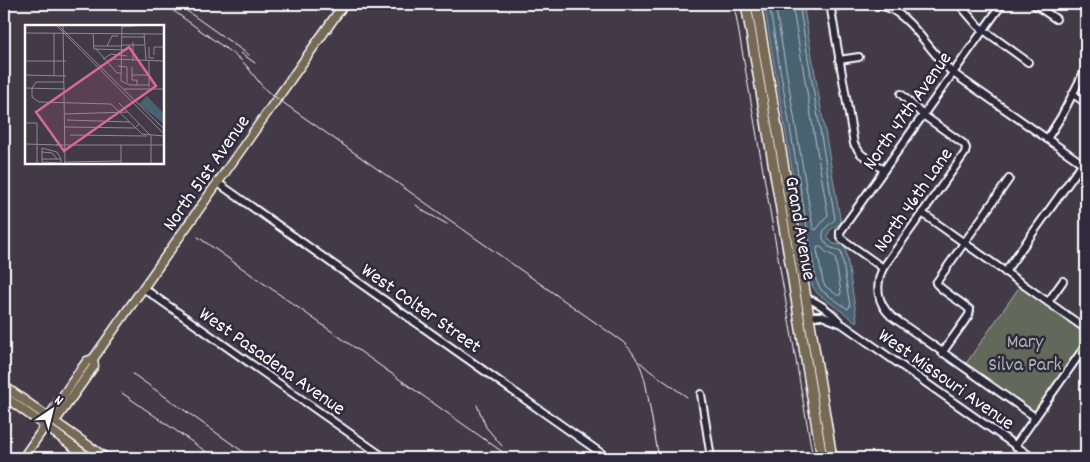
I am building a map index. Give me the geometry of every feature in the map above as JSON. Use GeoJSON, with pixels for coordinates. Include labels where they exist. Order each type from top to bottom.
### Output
{"type":"FeatureCollection","features":[{"type":"Feature","properties":{"kind":"highway","name":"Grand Avenue"},"geometry":{"type":"LineString","coordinates":[[746,4],[822,458]]}},
{"type":"Feature","properties":{"kind":"highway","name":"Grand Avenue"},"geometry":{"type":"LineString","coordinates":[[756,4],[832,458]]}},
{"type":"Feature","properties":{"kind":"highway"},"geometry":{"type":"LineString","coordinates":[[791,268],[797,276],[802,310],[809,316]]}},
{"type":"Feature","properties":{"kind":"main road","name":"North 51st Avenue"},"geometry":{"type":"LineString","coordinates":[[23,458],[87,361],[93,359],[344,4]]}},
{"type":"Feature","properties":{"kind":"main road"},"geometry":{"type":"LineString","coordinates":[[4,386],[48,422],[53,433],[89,458]]}},
{"type":"Feature","properties":{"kind":"main road"},"geometry":{"type":"LineString","coordinates":[[4,396],[106,458]]}},
{"type":"Feature","properties":{"kind":"street"},"geometry":{"type":"LineString","coordinates":[[850,4],[830,5],[854,144],[861,154],[884,170]]}},
{"type":"Feature","properties":{"kind":"street"},"geometry":{"type":"LineString","coordinates":[[874,4],[886,7],[901,16],[953,73],[1084,165],[1005,272]]}},
{"type":"Feature","properties":{"kind":"street"},"geometry":{"type":"LineString","coordinates":[[958,4],[983,30],[1028,62]]}},
{"type":"Feature","properties":{"kind":"street","name":"North 47th Avenue"},"geometry":{"type":"LineString","coordinates":[[883,268],[844,241],[840,236],[840,232],[1002,4]]}},
{"type":"Feature","properties":{"kind":"street"},"geometry":{"type":"LineString","coordinates":[[1034,4],[1056,19]]}},
{"type":"Feature","properties":{"kind":"street"},"geometry":{"type":"LineString","coordinates":[[839,60],[859,57]]}},
{"type":"Feature","properties":{"kind":"street"},"geometry":{"type":"LineString","coordinates":[[1047,139],[1061,118],[1086,68]]}},
{"type":"Feature","properties":{"kind":"street"},"geometry":{"type":"LineString","coordinates":[[902,94],[923,115]]}},
{"type":"Feature","properties":{"kind":"street"},"geometry":{"type":"LineString","coordinates":[[1073,94],[1086,103]]}},
{"type":"Feature","properties":{"kind":"street","name":"North 46th Lane"},"geometry":{"type":"LineString","coordinates":[[883,268],[965,153],[966,148],[964,144],[923,115]]}},
{"type":"Feature","properties":{"kind":"street"},"geometry":{"type":"LineString","coordinates":[[942,353],[969,315],[970,310],[936,283],[1009,179]]}},
{"type":"Feature","properties":{"kind":"street","name":"West Colter Street"},"geometry":{"type":"LineString","coordinates":[[218,183],[608,458]]}},
{"type":"Feature","properties":{"kind":"street"},"geometry":{"type":"LineString","coordinates":[[922,213],[1086,329]]}},
{"type":"Feature","properties":{"kind":"street"},"geometry":{"type":"LineString","coordinates":[[883,268],[878,286],[881,304],[885,311],[1035,417]]}},
{"type":"Feature","properties":{"kind":"street"},"geometry":{"type":"LineString","coordinates":[[1048,302],[1063,281]]}},
{"type":"Feature","properties":{"kind":"street","name":"West Pasadena Avenue"},"geometry":{"type":"LineString","coordinates":[[143,288],[385,458]]}},
{"type":"Feature","properties":{"kind":"street","name":"West Missouri Avenue"},"geometry":{"type":"LineString","coordinates":[[806,298],[813,300],[842,324],[1033,458]]}},
{"type":"Feature","properties":{"kind":"street","name":"West Missouri Avenue"},"geometry":{"type":"LineString","coordinates":[[809,316],[822,316],[842,324]]}},
{"type":"Feature","properties":{"kind":"street"},"geometry":{"type":"LineString","coordinates":[[1015,446],[1086,345]]}},
{"type":"Feature","properties":{"kind":"street"},"geometry":{"type":"LineString","coordinates":[[700,394],[711,458]]}},
{"type":"Feature","properties":{"kind":"green space","name":"Mary Silva Park"},"geometry":{"type":"Polygon","coordinates":[[[1020,286],[1086,333],[1086,338],[1034,413],[965,365],[1020,286]]]}},
{"type":"Feature","properties":{"kind":"water"},"geometry":{"type":"Polygon","coordinates":[[[764,4],[803,4],[841,222],[830,230],[828,238],[834,244],[845,245],[856,322],[818,294],[811,281],[764,4]]]}},
{"type":"Feature","properties":{"kind":"railway"},"geometry":{"type":"LineString","coordinates":[[164,4],[240,59],[268,92],[623,342],[630,349],[642,372],[647,389],[659,458]]}},
{"type":"Feature","properties":{"kind":"railway"},"geometry":{"type":"LineString","coordinates":[[177,4],[249,55]]}},
{"type":"Feature","properties":{"kind":"railway"},"geometry":{"type":"LineString","coordinates":[[734,4],[813,458]]}},
{"type":"Feature","properties":{"kind":"railway"},"geometry":{"type":"LineString","coordinates":[[241,53],[255,63]]}},
{"type":"Feature","properties":{"kind":"railway"},"geometry":{"type":"LineString","coordinates":[[416,205],[447,224]]}},
{"type":"Feature","properties":{"kind":"railway"},"geometry":{"type":"LineString","coordinates":[[198,237],[511,458]]}},
{"type":"Feature","properties":{"kind":"railway"},"geometry":{"type":"LineString","coordinates":[[640,362],[687,397]]}},
{"type":"Feature","properties":{"kind":"railway"},"geometry":{"type":"LineString","coordinates":[[133,374],[252,458]]}},
{"type":"Feature","properties":{"kind":"railway"},"geometry":{"type":"LineString","coordinates":[[122,393],[215,458]]}},
{"type":"Feature","properties":{"kind":"railway"},"geometry":{"type":"LineString","coordinates":[[477,405],[486,427],[502,446]]}}]}
